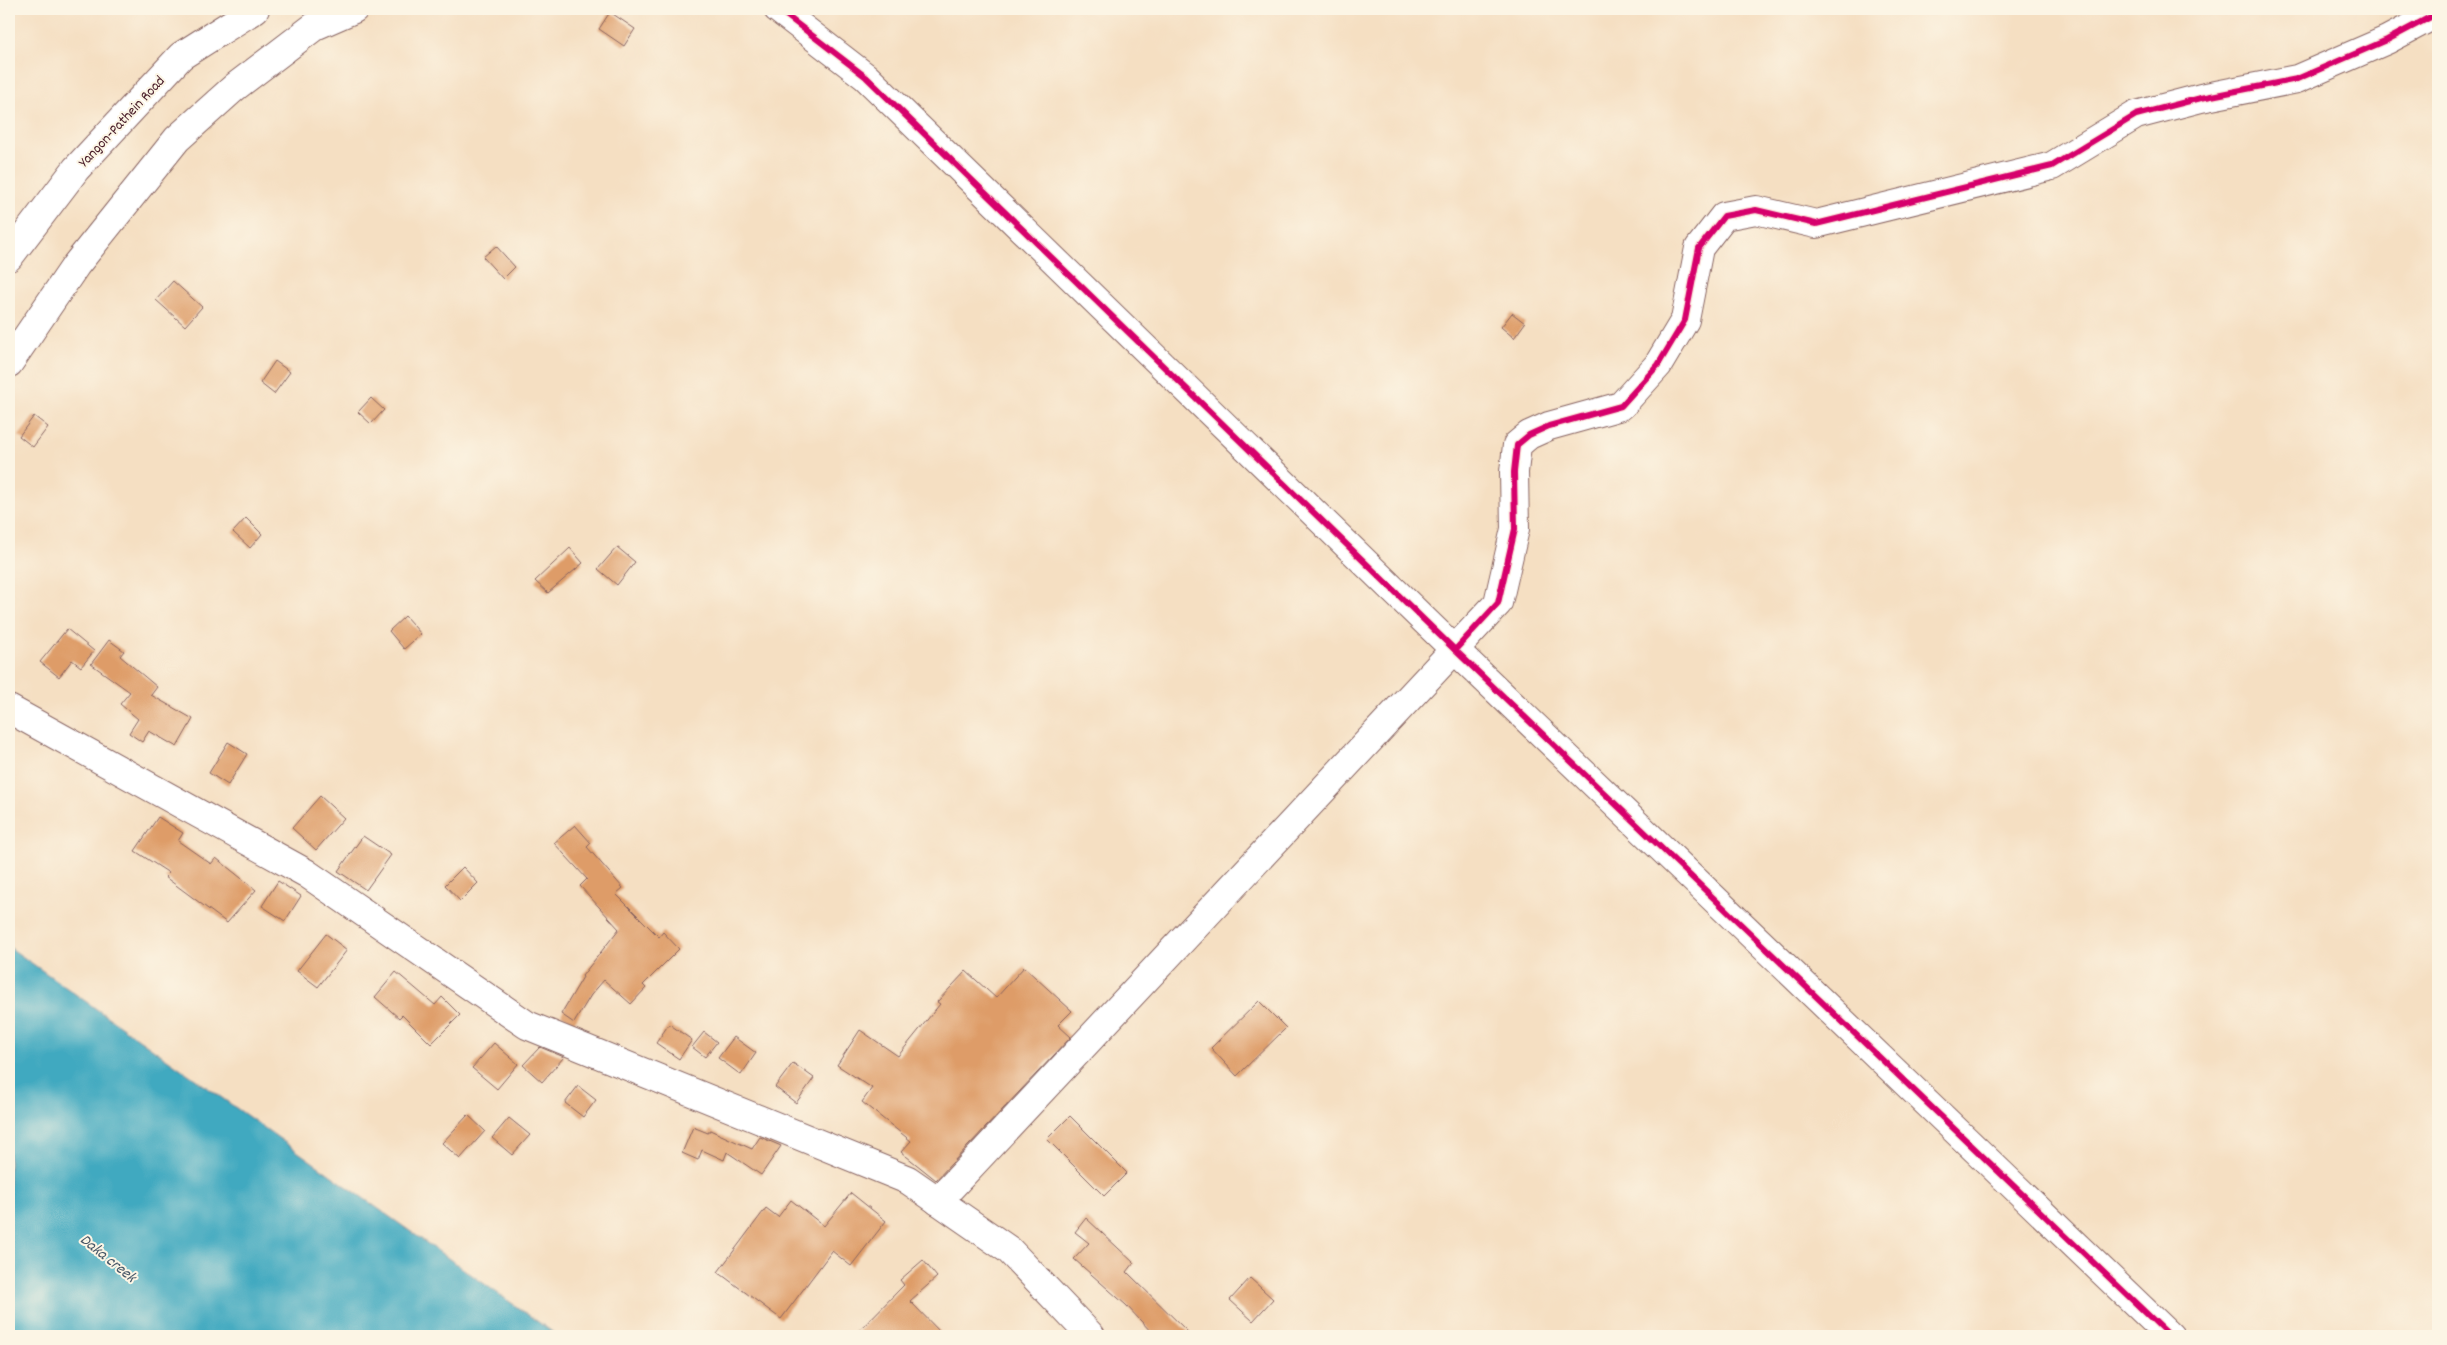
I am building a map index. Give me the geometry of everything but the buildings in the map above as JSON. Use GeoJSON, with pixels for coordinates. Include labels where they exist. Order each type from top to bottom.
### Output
{"type":"FeatureCollection","features":[{"type":"Feature","properties":{"kind":"main road","name":"Yangon-Pathein Road"},"geometry":{"type":"LineString","coordinates":[[9,257],[76,170],[181,56],[255,9]]}},
{"type":"Feature","properties":{"kind":"main road"},"geometry":{"type":"LineString","coordinates":[[9,363],[76,265],[177,139],[235,87],[315,26],[354,9]]}},
{"type":"Feature","properties":{"kind":"main road"},"geometry":{"type":"LineString","coordinates":[[778,9],[866,77],[1455,650],[2170,1336]]}},
{"type":"Feature","properties":{"kind":"main road"},"geometry":{"type":"LineString","coordinates":[[938,1201],[1498,602],[1516,529],[1514,472],[1517,445],[1529,434],[1549,426],[1621,406],[1658,365],[1685,320],[1699,248],[1724,216],[1756,210],[1816,224],[2052,166],[2136,115],[2201,98],[2297,79],[2387,40],[2438,13]]}},
{"type":"Feature","properties":{"kind":"main road"},"geometry":{"type":"LineString","coordinates":[[9,709],[306,873],[526,1025],[908,1180],[1009,1250],[1091,1336]]}},
{"type":"Feature","properties":{"kind":"water","name":"Daka creek"},"geometry":{"type":"Polygon","coordinates":[[[9,947],[558,1336],[9,1336],[9,947]]]}},
{"type":"Feature","properties":{"kind":"cycle path"},"geometry":{"type":"LineString","coordinates":[[778,9],[866,77],[1455,650],[2170,1336]]}},
{"type":"Feature","properties":{"kind":"cycle path"},"geometry":{"type":"LineString","coordinates":[[1455,650],[1498,603],[1515,529],[1514,472],[1517,445],[1529,435],[1549,426],[1621,406],[1658,365],[1685,320],[1699,248],[1724,216],[1756,210],[1816,224],[2052,166],[2136,115],[2201,98],[2297,79],[2387,40],[2438,13]]}}]}
